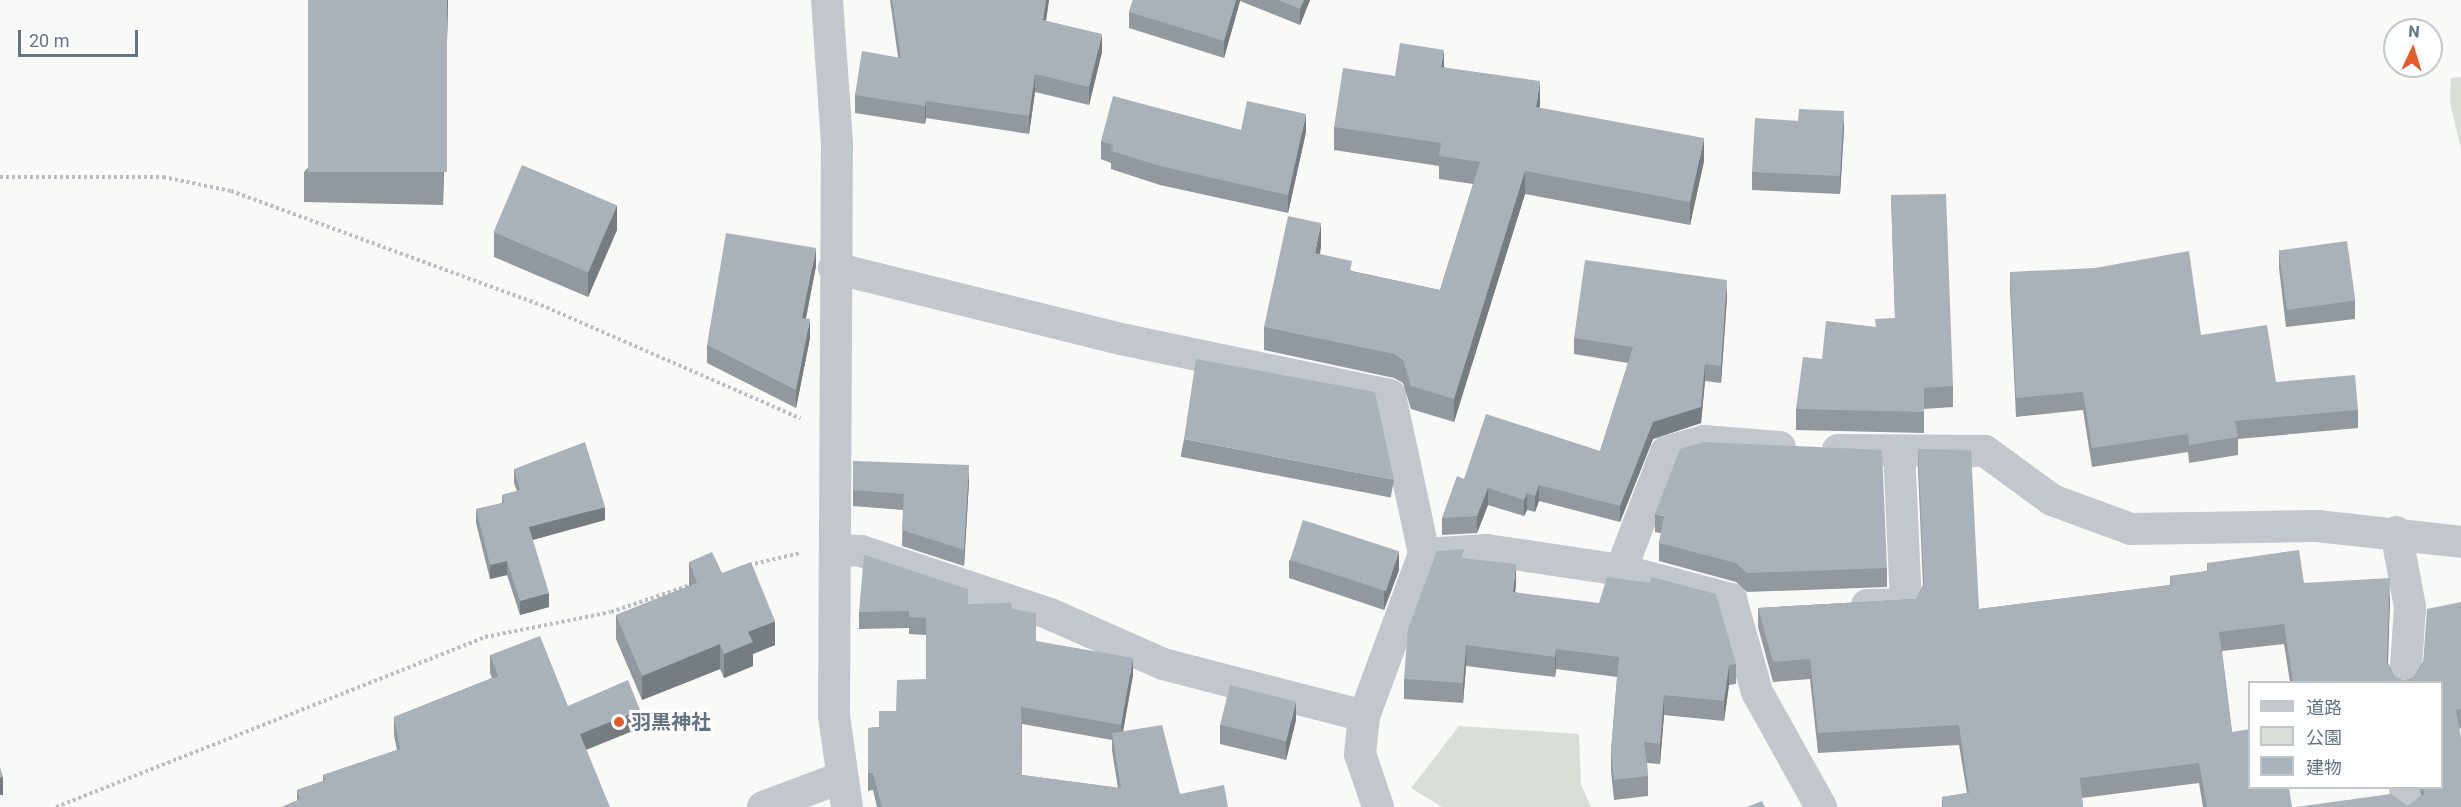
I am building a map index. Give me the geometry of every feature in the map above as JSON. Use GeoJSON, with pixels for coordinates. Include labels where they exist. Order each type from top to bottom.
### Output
{"type":"FeatureCollection","features":[{"type":"Feature","properties":{"kind":"street"},"geometry":{"type":"LineString","coordinates":[[763,807],[844,792],[834,716],[836,550],[834,268],[837,143],[827,0]]}},
{"type":"Feature","properties":{"kind":"street"},"geometry":{"type":"LineString","coordinates":[[834,268],[1121,339],[1390,395],[1424,554],[1364,716],[1360,754],[1378,807]]}},
{"type":"Feature","properties":{"kind":"street"},"geometry":{"type":"LineString","coordinates":[[1621,570],[1666,452],[1704,441],[1899,452],[1985,451],[2052,500],[2131,530],[2317,526],[2396,532],[2461,542]]}},
{"type":"Feature","properties":{"kind":"street"},"geometry":{"type":"LineString","coordinates":[[1839,606],[1906,604],[1899,452]]}},
{"type":"Feature","properties":{"kind":"street"},"geometry":{"type":"LineString","coordinates":[[2396,532],[2410,607],[2405,681]]}},
{"type":"Feature","properties":{"kind":"street"},"geometry":{"type":"LineString","coordinates":[[836,550],[861,551],[1050,614],[1163,664],[1364,716]]}},
{"type":"Feature","properties":{"kind":"street"},"geometry":{"type":"LineString","coordinates":[[1424,554],[1487,550],[1621,570],[1721,593],[1737,610],[1757,692],[1821,807]]}},
{"type":"Feature","properties":{"kind":"street"},"geometry":{"type":"LineString","coordinates":[[1737,610],[1771,609]]}},
{"type":"Feature","properties":{"kind":"street"},"geometry":{"type":"LineString","coordinates":[[2405,789],[2407,807]]}},
{"type":"Feature","properties":{"kind":"path"},"geometry":{"type":"LineString","coordinates":[[0,177],[163,177],[231,191],[541,305],[835,434]]}},
{"type":"Feature","properties":{"kind":"path"},"geometry":{"type":"LineString","coordinates":[[745,567],[779,555],[836,550]]}},
{"type":"Feature","properties":{"kind":"path"},"geometry":{"type":"LineString","coordinates":[[56,807],[485,637],[611,612],[701,582]]}},
{"type":"Feature","properties":{"kind":"green space"},"geometry":{"type":"Polygon","coordinates":[[[2461,77],[2461,150],[2450,102],[2451,78],[2461,77]]]}},
{"type":"Feature","properties":{"kind":"green space"},"geometry":{"type":"Polygon","coordinates":[[[1459,726],[1579,734],[1581,784],[1591,807],[1442,807],[1411,788],[1459,726]]]}},
{"type":"Feature","properties":{"kind":"building"},"geometry":{"type":"Polygon","coordinates":[[[308,0],[447,0],[447,172],[308,172],[308,0]]]}},
{"type":"Feature","properties":{"kind":"building"},"geometry":{"type":"Polygon","coordinates":[[[892,0],[1046,0],[1043,20],[1102,34],[1089,87],[1035,74],[1029,116],[926,101],[925,106],[855,95],[862,51],[901,58],[892,0]]]}},
{"type":"Feature","properties":{"kind":"building"},"geometry":{"type":"Polygon","coordinates":[[[1133,0],[1236,0],[1224,41],[1129,12],[1133,0]]]}},
{"type":"Feature","properties":{"kind":"building"},"geometry":{"type":"Polygon","coordinates":[[[1278,0],[1304,0],[1300,9],[1278,0]]]}},
{"type":"Feature","properties":{"kind":"building"},"geometry":{"type":"Polygon","coordinates":[[[1400,43],[1444,50],[1441,67],[1540,81],[1536,107],[1704,138],[1690,202],[1525,171],[1454,399],[1411,386],[1403,360],[1394,354],[1264,327],[1288,216],[1321,223],[1315,253],[1352,261],[1350,271],[1440,290],[1480,162],[1439,156],[1441,143],[1334,127],[1343,68],[1395,76],[1400,43]]]}},
{"type":"Feature","properties":{"kind":"building"},"geometry":{"type":"Polygon","coordinates":[[[1113,96],[1241,130],[1247,101],[1306,114],[1288,195],[1160,166],[1111,151],[1113,145],[1101,141],[1113,96]]]}},
{"type":"Feature","properties":{"kind":"building"},"geometry":{"type":"Polygon","coordinates":[[[1799,109],[1844,111],[1840,176],[1752,172],[1755,118],[1798,121],[1799,109]]]}},
{"type":"Feature","properties":{"kind":"building"},"geometry":{"type":"Polygon","coordinates":[[[522,165],[617,205],[588,272],[493,232],[522,165]]]}},
{"type":"Feature","properties":{"kind":"building"},"geometry":{"type":"Polygon","coordinates":[[[1946,194],[1953,386],[1924,388],[1924,412],[1796,409],[1803,357],[1822,359],[1826,321],[1876,327],[1875,319],[1895,318],[1891,195],[1946,194]]]}},
{"type":"Feature","properties":{"kind":"building"},"geometry":{"type":"Polygon","coordinates":[[[726,233],[816,248],[802,318],[810,319],[796,390],[707,345],[726,233]]]}},
{"type":"Feature","properties":{"kind":"building"},"geometry":{"type":"Polygon","coordinates":[[[2347,241],[2355,300],[2287,310],[2279,251],[2347,241]]]}},
{"type":"Feature","properties":{"kind":"building"},"geometry":{"type":"Polygon","coordinates":[[[2189,251],[2201,335],[2267,325],[2276,382],[2355,375],[2358,410],[2235,421],[2238,437],[2189,445],[2188,434],[2092,448],[2083,392],[2016,398],[2010,272],[2095,268],[2189,251]]]}},
{"type":"Feature","properties":{"kind":"building"},"geometry":{"type":"Polygon","coordinates":[[[1585,260],[1727,280],[1721,366],[1705,364],[1701,407],[1653,422],[1620,506],[1539,485],[1535,496],[1527,493],[1524,500],[1488,488],[1477,516],[1442,518],[1457,476],[1464,479],[1486,414],[1600,451],[1633,347],[1574,338],[1585,260]]]}},
{"type":"Feature","properties":{"kind":"building"},"geometry":{"type":"Polygon","coordinates":[[[1196,359],[1375,392],[1394,480],[1184,439],[1196,359]]]}},
{"type":"Feature","properties":{"kind":"building"},"geometry":{"type":"Polygon","coordinates":[[[585,442],[605,507],[529,527],[549,593],[520,601],[507,561],[490,565],[476,509],[504,503],[502,495],[520,490],[514,469],[585,442]]]}},
{"type":"Feature","properties":{"kind":"building"},"geometry":{"type":"Polygon","coordinates":[[[1704,442],[1882,450],[1887,568],[1747,573],[1736,563],[1659,543],[1664,516],[1655,514],[1680,449],[1704,442]]]}},
{"type":"Feature","properties":{"kind":"building"},"geometry":{"type":"Polygon","coordinates":[[[1918,449],[1971,450],[1979,609],[2171,585],[2170,576],[2208,571],[2207,563],[2299,550],[2304,583],[2390,578],[2387,662],[2395,677],[2404,681],[2293,681],[2284,624],[2219,632],[2232,732],[2248,729],[2248,789],[2289,789],[2292,807],[2207,807],[2199,763],[2080,778],[2083,807],[1943,807],[1942,797],[1969,793],[1959,725],[1818,733],[1810,659],[1773,662],[1758,608],[1916,599],[1924,584],[1918,449]]]}},
{"type":"Feature","properties":{"kind":"building"},"geometry":{"type":"Polygon","coordinates":[[[853,461],[969,465],[964,550],[902,530],[904,494],[853,490],[853,461]]]}},
{"type":"Feature","properties":{"kind":"building"},"geometry":{"type":"Polygon","coordinates":[[[1303,520],[1399,551],[1386,591],[1290,560],[1303,520]]]}},
{"type":"Feature","properties":{"kind":"building"},"geometry":{"type":"Polygon","coordinates":[[[1464,549],[1461,558],[1516,564],[1513,592],[1599,603],[1607,577],[1650,583],[1652,577],[1716,594],[1736,664],[1729,665],[1724,701],[1664,695],[1660,744],[1644,742],[1648,776],[1614,780],[1611,751],[1619,657],[1556,649],[1555,657],[1466,645],[1463,683],[1404,679],[1408,629],[1437,551],[1464,549]]]}},
{"type":"Feature","properties":{"kind":"building"},"geometry":{"type":"Polygon","coordinates":[[[712,552],[722,573],[751,562],[775,621],[748,632],[753,642],[724,654],[720,644],[642,676],[616,615],[697,583],[689,562],[712,552]]]}},
{"type":"Feature","properties":{"kind":"building"},"geometry":{"type":"Polygon","coordinates":[[[864,555],[968,589],[968,604],[1011,603],[1012,609],[1036,613],[1036,641],[1133,658],[1121,725],[1021,707],[1022,775],[1121,788],[1112,733],[1162,725],[1180,794],[1224,785],[1228,807],[882,807],[873,773],[868,773],[868,728],[879,727],[879,711],[896,711],[897,680],[926,679],[926,618],[909,617],[909,611],[859,612],[864,555]]]}},
{"type":"Feature","properties":{"kind":"building"},"geometry":{"type":"Polygon","coordinates":[[[2461,602],[2461,709],[2456,710],[2461,738],[2461,807],[2296,807],[2391,794],[2408,806],[2424,794],[2423,789],[2443,789],[2443,681],[2404,681],[2413,678],[2423,664],[2427,609],[2461,602]]]}},
{"type":"Feature","properties":{"kind":"building"},"geometry":{"type":"Polygon","coordinates":[[[540,636],[568,706],[628,680],[640,710],[580,734],[610,807],[281,807],[300,799],[297,790],[326,780],[323,775],[400,749],[394,717],[498,676],[490,655],[540,636]]]}},
{"type":"Feature","properties":{"kind":"building"},"geometry":{"type":"Polygon","coordinates":[[[1230,685],[1296,701],[1286,741],[1220,725],[1230,685]]]}},
{"type":"Feature","properties":{"kind":"building"},"geometry":{"type":"Polygon","coordinates":[[[1762,801],[1765,807],[1747,807],[1762,801]]]}},
{"type":"Feature","properties":{"kind":"place","name":"羽黒神社"},"geometry":{"type":"Point","coordinates":[619,722]}}]}
